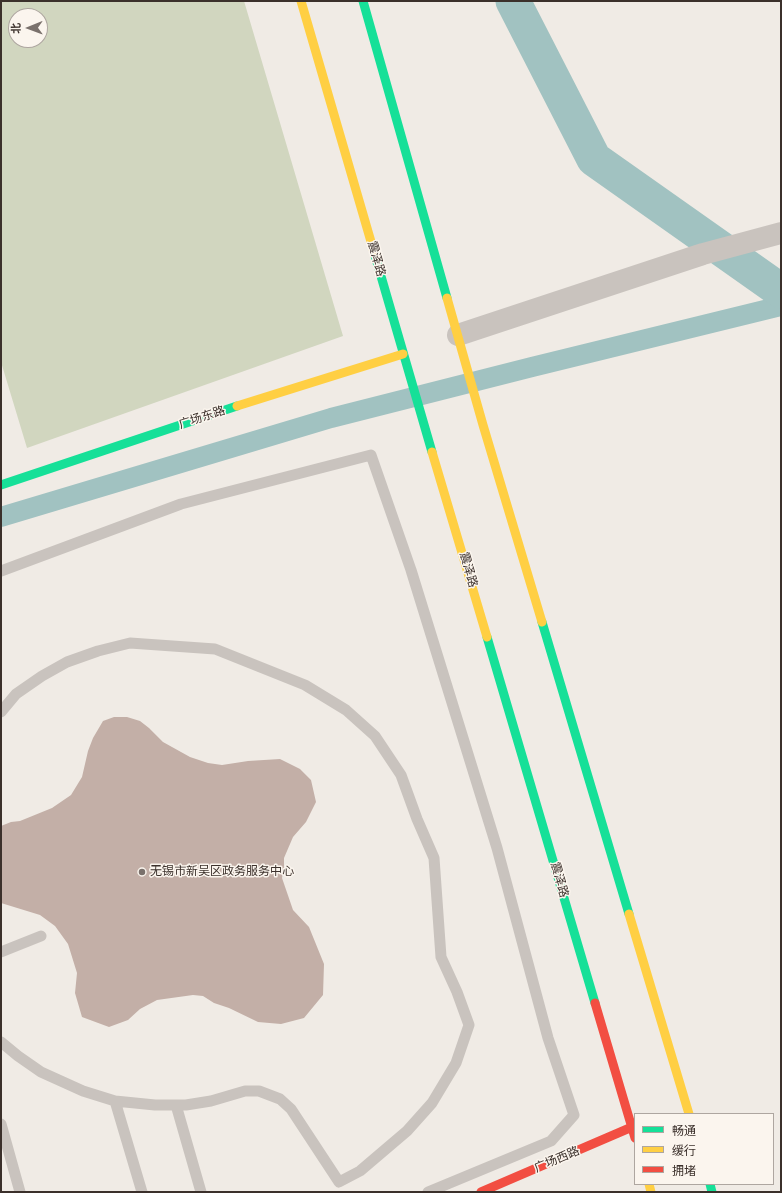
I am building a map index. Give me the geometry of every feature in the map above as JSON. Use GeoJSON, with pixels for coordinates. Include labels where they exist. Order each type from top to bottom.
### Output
{"type":"FeatureCollection","features":[{"type":"Feature","properties":{"kind":"main road","name":"震泽路"},"geometry":{"type":"LineString","coordinates":[[301,1],[396,342],[403,354],[408,368],[634,1133]]}},
{"type":"Feature","properties":{"kind":"main road"},"geometry":{"type":"LineString","coordinates":[[364,1],[483,425],[689,1113]]}},
{"type":"Feature","properties":{"kind":"main road","name":"广场东路"},"geometry":{"type":"LineString","coordinates":[[1,485],[215,413],[403,354]]}},
{"type":"Feature","properties":{"kind":"main road","name":"广场西路"},"geometry":{"type":"LineString","coordinates":[[481,1192],[634,1133]]}},
{"type":"Feature","properties":{"kind":"main road","name":"广场西路"},"geometry":{"type":"LineString","coordinates":[[504,1192],[634,1133]]}},
{"type":"Feature","properties":{"kind":"street"},"geometry":{"type":"LineString","coordinates":[[460,343],[703,254],[781,233]]}},
{"type":"Feature","properties":{"kind":"lane"},"geometry":{"type":"LineString","coordinates":[[1,571],[181,504],[371,455],[411,570],[493,833],[548,1038],[574,1115],[551,1141],[428,1192]]}},
{"type":"Feature","properties":{"kind":"lane"},"geometry":{"type":"LineString","coordinates":[[1,712],[16,694],[42,676],[67,662],[98,651],[130,643],[214,649],[305,685],[346,710],[375,736],[401,775],[417,819],[434,858],[441,957],[458,992],[469,1025],[456,1063],[432,1102],[407,1131],[360,1171],[339,1182],[291,1109],[280,1099],[259,1091],[245,1091],[211,1101],[176,1105],[155,1105],[115,1101],[83,1091],[41,1072],[1,1042]]}},
{"type":"Feature","properties":{"kind":"lane"},"geometry":{"type":"LineString","coordinates":[[1,952],[41,936]]}},
{"type":"Feature","properties":{"kind":"lane"},"geometry":{"type":"LineString","coordinates":[[115,1101],[142,1192]]}},
{"type":"Feature","properties":{"kind":"lane"},"geometry":{"type":"LineString","coordinates":[[176,1105],[201,1192]]}},
{"type":"Feature","properties":{"kind":"lane"},"geometry":{"type":"LineString","coordinates":[[1,1124],[20,1192]]}},
{"type":"Feature","properties":{"kind":"green space"},"geometry":{"type":"Polygon","coordinates":[[[1,1],[244,1],[343,336],[27,448],[1,362],[1,1]]]}},
{"type":"Feature","properties":{"kind":"building","name":"无锡市新吴区政务服务中心"},"geometry":{"type":"Polygon","coordinates":[[[114,717],[127,717],[140,721],[163,742],[190,757],[208,763],[222,765],[248,761],[280,759],[300,769],[311,780],[316,802],[306,822],[293,837],[284,858],[282,878],[293,910],[309,927],[324,964],[323,995],[304,1018],[281,1024],[258,1022],[229,1008],[214,1003],[203,996],[193,995],[157,1000],[140,1009],[128,1020],[109,1027],[82,1017],[75,993],[77,973],[68,944],[55,926],[40,915],[1,903],[1,826],[11,822],[20,821],[52,808],[71,795],[82,777],[88,751],[93,738],[103,721],[114,717]]]}},
{"type":"Feature","properties":{"kind":"waterway"},"geometry":{"type":"LineString","coordinates":[[513,1],[594,159],[781,291]]}},
{"type":"Feature","properties":{"kind":"waterway"},"geometry":{"type":"LineString","coordinates":[[1,517],[331,418],[781,306]]}},
{"type":"Feature","properties":{"kind":"traffic: fast"},"geometry":{"type":"LineString","coordinates":[[363,1],[447,298]]}},
{"type":"Feature","properties":{"kind":"traffic: fast"},"geometry":{"type":"LineString","coordinates":[[374,252],[432,452]]}},
{"type":"Feature","properties":{"kind":"traffic: fast"},"geometry":{"type":"LineString","coordinates":[[1,485],[237,406]]}},
{"type":"Feature","properties":{"kind":"traffic: fast"},"geometry":{"type":"LineString","coordinates":[[542,622],[629,914]]}},
{"type":"Feature","properties":{"kind":"traffic: fast"},"geometry":{"type":"LineString","coordinates":[[487,637],[595,1003]]}},
{"type":"Feature","properties":{"kind":"traffic: fast"},"geometry":{"type":"LineString","coordinates":[[710,1185],[712,1192]]}},
{"type":"Feature","properties":{"kind":"traffic: slow"},"geometry":{"type":"LineString","coordinates":[[301,1],[374,252]]}},
{"type":"Feature","properties":{"kind":"traffic: slow"},"geometry":{"type":"LineString","coordinates":[[447,298],[542,622]]}},
{"type":"Feature","properties":{"kind":"traffic: slow"},"geometry":{"type":"LineString","coordinates":[[237,406],[403,354]]}},
{"type":"Feature","properties":{"kind":"traffic: slow"},"geometry":{"type":"LineString","coordinates":[[432,452],[487,637]]}},
{"type":"Feature","properties":{"kind":"traffic: slow"},"geometry":{"type":"LineString","coordinates":[[629,914],[689,1113]]}},
{"type":"Feature","properties":{"kind":"traffic: slow"},"geometry":{"type":"LineString","coordinates":[[649,1185],[651,1192]]}},
{"type":"Feature","properties":{"kind":"traffic: jam"},"geometry":{"type":"LineString","coordinates":[[595,1003],[634,1135]]}},
{"type":"Feature","properties":{"kind":"traffic: jam"},"geometry":{"type":"LineString","coordinates":[[481,1192],[632,1127]]}},
{"type":"Feature","properties":{"kind":"place","name":"无锡市新吴区政务服务中心"},"geometry":{"type":"Point","coordinates":[142,872]}}]}
